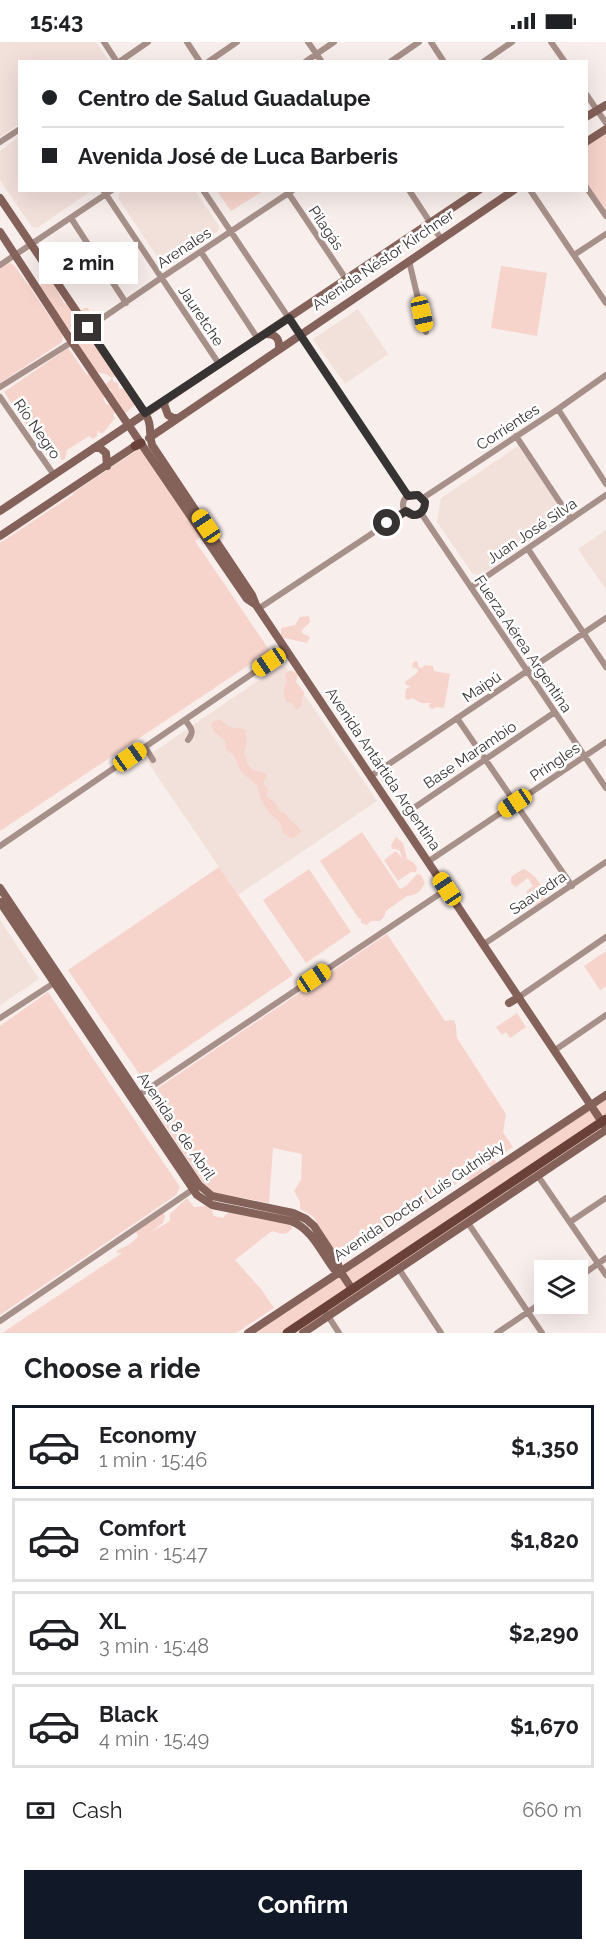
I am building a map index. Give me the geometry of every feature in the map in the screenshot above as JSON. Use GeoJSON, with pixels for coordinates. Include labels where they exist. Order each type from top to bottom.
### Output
{"type":"FeatureCollection","features":[{"type":"Feature","properties":{"kind":"main road"},"geometry":{"type":"LineString","coordinates":[[588,116],[606,105]]}},
{"type":"Feature","properties":{"kind":"main road"},"geometry":{"type":"LineString","coordinates":[[588,141],[606,129]]}},
{"type":"Feature","properties":{"kind":"main road","name":"Avenida Néstor Kirchner"},"geometry":{"type":"LineString","coordinates":[[0,511],[476,192]]}},
{"type":"Feature","properties":{"kind":"main road","name":"Avenida Néstor Kirchner"},"geometry":{"type":"LineString","coordinates":[[0,536],[511,192]]}},
{"type":"Feature","properties":{"kind":"main road"},"geometry":{"type":"LineString","coordinates":[[0,198],[145,413],[152,429],[142,442]]}},
{"type":"Feature","properties":{"kind":"main road","name":"Avenida Antártida Argentina"},"geometry":{"type":"LineString","coordinates":[[0,232],[247,599],[257,607],[287,650],[605,1125]]}},
{"type":"Feature","properties":{"kind":"main road"},"geometry":{"type":"LineString","coordinates":[[262,336],[275,336],[278,339],[279,349]]}},
{"type":"Feature","properties":{"kind":"main road"},"geometry":{"type":"LineString","coordinates":[[166,399],[164,404],[168,416],[178,418]]}},
{"type":"Feature","properties":{"kind":"main road"},"geometry":{"type":"LineString","coordinates":[[94,448],[100,448],[105,453],[107,466]]}},
{"type":"Feature","properties":{"kind":"main road","name":"Avenida 8 de Abril"},"geometry":{"type":"LineString","coordinates":[[0,889],[57,981]]}},
{"type":"Feature","properties":{"kind":"main road","name":"Avenida 8 de Abril"},"geometry":{"type":"LineString","coordinates":[[0,902],[136,1097],[196,1187],[197,1195],[212,1205],[283,1215],[301,1215],[314,1226],[340,1265],[340,1271],[352,1289]]}},
{"type":"Feature","properties":{"kind":"main road"},"geometry":{"type":"LineString","coordinates":[[509,1003],[519,997]]}},
{"type":"Feature","properties":{"kind":"main road","name":"Avenida Doctor Luis Gutnisky"},"geometry":{"type":"LineString","coordinates":[[249,1333],[606,1095]]}},
{"type":"Feature","properties":{"kind":"main road"},"geometry":{"type":"LineString","coordinates":[[287,1333],[399,1269],[538,1176],[605,1125]]}},
{"type":"Feature","properties":{"kind":"main road"},"geometry":{"type":"LineString","coordinates":[[303,1333],[352,1289],[605,1125]]}},
{"type":"Feature","properties":{"kind":"street"},"geometry":{"type":"LineString","coordinates":[[104,42],[117,60]]}},
{"type":"Feature","properties":{"kind":"street"},"geometry":{"type":"LineString","coordinates":[[121,60],[148,42]]}},
{"type":"Feature","properties":{"kind":"street"},"geometry":{"type":"LineString","coordinates":[[187,42],[199,60]]}},
{"type":"Feature","properties":{"kind":"street"},"geometry":{"type":"LineString","coordinates":[[211,60],[237,42]]}},
{"type":"Feature","properties":{"kind":"street"},"geometry":{"type":"LineString","coordinates":[[308,42],[320,60]]}},
{"type":"Feature","properties":{"kind":"street"},"geometry":{"type":"LineString","coordinates":[[308,60],[334,42]]}},
{"type":"Feature","properties":{"kind":"street"},"geometry":{"type":"LineString","coordinates":[[393,60],[419,42]]}},
{"type":"Feature","properties":{"kind":"street"},"geometry":{"type":"LineString","coordinates":[[431,42],[443,60]]}},
{"type":"Feature","properties":{"kind":"street"},"geometry":{"type":"LineString","coordinates":[[486,60],[512,42]]}},
{"type":"Feature","properties":{"kind":"street"},"geometry":{"type":"LineString","coordinates":[[551,42],[564,60]]}},
{"type":"Feature","properties":{"kind":"street"},"geometry":{"type":"LineString","coordinates":[[588,97],[606,123]]}},
{"type":"Feature","properties":{"kind":"street"},"geometry":{"type":"LineString","coordinates":[[0,142],[18,130]]}},
{"type":"Feature","properties":{"kind":"street"},"geometry":{"type":"LineString","coordinates":[[588,190],[606,216]]}},
{"type":"Feature","properties":{"kind":"street"},"geometry":{"type":"LineString","coordinates":[[0,265],[107,192]]}},
{"type":"Feature","properties":{"kind":"street","name":"Jauretche"},"geometry":{"type":"LineString","coordinates":[[107,192],[219,364]]}},
{"type":"Feature","properties":{"kind":"street"},"geometry":{"type":"LineString","coordinates":[[204,192],[408,496]]}},
{"type":"Feature","properties":{"kind":"street","name":"Arenales"},"geometry":{"type":"LineString","coordinates":[[0,387],[72,342],[88,328],[288,192]]}},
{"type":"Feature","properties":{"kind":"street","name":"Pilagás"},"geometry":{"type":"LineString","coordinates":[[290,192],[346,279]]}},
{"type":"Feature","properties":{"kind":"street"},"geometry":{"type":"LineString","coordinates":[[410,192],[441,239]]}},
{"type":"Feature","properties":{"kind":"street"},"geometry":{"type":"LineString","coordinates":[[531,192],[606,303]]}},
{"type":"Feature","properties":{"kind":"street"},"geometry":{"type":"LineString","coordinates":[[71,218],[126,303]]}},
{"type":"Feature","properties":{"kind":"street"},"geometry":{"type":"LineString","coordinates":[[574,255],[606,234]]}},
{"type":"Feature","properties":{"kind":"street"},"geometry":{"type":"LineString","coordinates":[[201,252],[262,336]]}},
{"type":"Feature","properties":{"kind":"street"},"geometry":{"type":"LineString","coordinates":[[409,261],[426,332]]}},
{"type":"Feature","properties":{"kind":"street","name":"Corrientes"},"geometry":{"type":"LineString","coordinates":[[423,498],[606,375]]}},
{"type":"Feature","properties":{"kind":"street","name":"Río Negro"},"geometry":{"type":"LineString","coordinates":[[0,397],[54,475]]}},
{"type":"Feature","properties":{"kind":"street"},"geometry":{"type":"LineString","coordinates":[[558,409],[606,484]]}},
{"type":"Feature","properties":{"kind":"street"},"geometry":{"type":"LineString","coordinates":[[516,436],[572,519]]}},
{"type":"Feature","properties":{"kind":"street"},"geometry":{"type":"LineString","coordinates":[[418,495],[423,498],[425,506],[421,513],[413,515],[406,511],[404,503],[408,496],[418,495]]}},
{"type":"Feature","properties":{"kind":"street","name":"Juan José Silva"},"geometry":{"type":"LineString","coordinates":[[471,586],[606,495]]}},
{"type":"Feature","properties":{"kind":"street"},"geometry":{"type":"LineString","coordinates":[[257,607],[406,511]]}},
{"type":"Feature","properties":{"kind":"street","name":"Fuerza Aérea Argentina"},"geometry":{"type":"LineString","coordinates":[[421,513],[606,788]]}},
{"type":"Feature","properties":{"kind":"street"},"geometry":{"type":"LineString","coordinates":[[528,549],[606,667]]}},
{"type":"Feature","properties":{"kind":"street","name":"Maipú"},"geometry":{"type":"LineString","coordinates":[[371,776],[606,618]]}},
{"type":"Feature","properties":{"kind":"street"},"geometry":{"type":"LineString","coordinates":[[0,846],[287,650]]}},
{"type":"Feature","properties":{"kind":"street","name":"Base Marambio"},"geometry":{"type":"LineString","coordinates":[[399,818],[555,712]]}},
{"type":"Feature","properties":{"kind":"street"},"geometry":{"type":"LineString","coordinates":[[457,718],[572,886]]}},
{"type":"Feature","properties":{"kind":"street"},"geometry":{"type":"LineString","coordinates":[[185,720],[192,730],[192,735],[188,740]]}},
{"type":"Feature","properties":{"kind":"street","name":"Pringles"},"geometry":{"type":"LineString","coordinates":[[429,861],[606,742]]}},
{"type":"Feature","properties":{"kind":"street"},"geometry":{"type":"LineString","coordinates":[[144,747],[153,760]]}},
{"type":"Feature","properties":{"kind":"street","name":"Saavedra"},"geometry":{"type":"LineString","coordinates":[[484,944],[606,862]]}},
{"type":"Feature","properties":{"kind":"street"},"geometry":{"type":"LineString","coordinates":[[136,1097],[447,889]]}},
{"type":"Feature","properties":{"kind":"street"},"geometry":{"type":"LineString","coordinates":[[519,997],[606,938]]}},
{"type":"Feature","properties":{"kind":"street"},"geometry":{"type":"LineString","coordinates":[[0,1018],[57,981]]}},
{"type":"Feature","properties":{"kind":"street"},"geometry":{"type":"LineString","coordinates":[[555,1050],[606,1015]]}},
{"type":"Feature","properties":{"kind":"street"},"geometry":{"type":"LineString","coordinates":[[538,1176],[606,1275]]}},
{"type":"Feature","properties":{"kind":"street"},"geometry":{"type":"LineString","coordinates":[[0,1321],[196,1187]]}},
{"type":"Feature","properties":{"kind":"street"},"geometry":{"type":"LineString","coordinates":[[570,1222],[606,1198]]}},
{"type":"Feature","properties":{"kind":"street"},"geometry":{"type":"LineString","coordinates":[[468,1223],[542,1333]]}},
{"type":"Feature","properties":{"kind":"street"},"geometry":{"type":"LineString","coordinates":[[588,1270],[606,1258]]}},
{"type":"Feature","properties":{"kind":"street"},"geometry":{"type":"LineString","coordinates":[[399,1269],[441,1333]]}},
{"type":"Feature","properties":{"kind":"street"},"geometry":{"type":"LineString","coordinates":[[496,1333],[534,1308]]}},
{"type":"Feature","properties":{"kind":"street"},"geometry":{"type":"LineString","coordinates":[[326,1312],[339,1333]]}},
{"type":"Feature","properties":{"kind":"shaded area"},"geometry":{"type":"Polygon","coordinates":[[[0,42],[96,42],[108,60],[18,60],[18,125],[0,137],[0,42]]]}},
{"type":"Feature","properties":{"kind":"shaded area"},"geometry":{"type":"Polygon","coordinates":[[[606,131],[606,214],[588,187],[588,143],[606,131]]]}},
{"type":"Feature","properties":{"kind":"shaded area"},"geometry":{"type":"Polygon","coordinates":[[[18,138],[18,192],[90,192],[37,228],[32,227],[0,180],[0,151],[18,138]]]}},
{"type":"Feature","properties":{"kind":"shaded area"},"geometry":{"type":"Polygon","coordinates":[[[122,192],[196,192],[219,226],[219,230],[172,261],[166,254],[159,259],[118,198],[122,192]]]}},
{"type":"Feature","properties":{"kind":"shaded area"},"geometry":{"type":"Polygon","coordinates":[[[218,192],[261,192],[231,211],[218,192]]]}},
{"type":"Feature","properties":{"kind":"shaded area"},"geometry":{"type":"Polygon","coordinates":[[[7,262],[14,265],[28,285],[31,283],[33,287],[31,289],[54,323],[60,325],[63,331],[62,342],[0,383],[0,267],[7,262]]]}},
{"type":"Feature","properties":{"kind":"shaded area"},"geometry":{"type":"Polygon","coordinates":[[[501,266],[547,273],[537,336],[491,328],[501,266]]]}},
{"type":"Feature","properties":{"kind":"shaded area"},"geometry":{"type":"Polygon","coordinates":[[[47,273],[64,303],[80,311],[88,308],[91,315],[89,320],[80,322],[69,330],[65,326],[46,294],[39,288],[47,273]]]}},
{"type":"Feature","properties":{"kind":"shaded area"},"geometry":{"type":"Polygon","coordinates":[[[358,309],[388,354],[345,384],[313,339],[358,309]]]}},
{"type":"Feature","properties":{"kind":"shaded area"},"geometry":{"type":"Polygon","coordinates":[[[87,333],[118,373],[112,378],[95,372],[75,345],[77,339],[87,333]]]}},
{"type":"Feature","properties":{"kind":"shaded area"},"geometry":{"type":"Polygon","coordinates":[[[68,348],[105,397],[103,399],[107,405],[110,404],[115,418],[103,433],[98,430],[97,436],[93,439],[89,436],[67,450],[65,459],[61,460],[60,455],[51,461],[4,392],[68,348]]]}},
{"type":"Feature","properties":{"kind":"shaded area"},"geometry":{"type":"Polygon","coordinates":[[[112,378],[118,383],[119,389],[124,388],[135,402],[134,406],[124,414],[112,397],[111,389],[107,389],[105,385],[112,378]]]}},
{"type":"Feature","properties":{"kind":"shaded area"},"geometry":{"type":"Polygon","coordinates":[[[518,446],[566,516],[480,576],[472,573],[437,522],[441,498],[518,446]]]}},
{"type":"Feature","properties":{"kind":"shaded area"},"geometry":{"type":"Polygon","coordinates":[[[140,448],[202,536],[195,541],[270,651],[0,831],[0,543],[140,448]]]}},
{"type":"Feature","properties":{"kind":"shaded area"},"geometry":{"type":"Polygon","coordinates":[[[606,530],[606,590],[578,549],[606,530]]]}},
{"type":"Feature","properties":{"kind":"shaded area"},"geometry":{"type":"Polygon","coordinates":[[[309,616],[310,622],[302,630],[302,633],[310,637],[307,643],[281,637],[281,628],[295,625],[300,617],[309,616]]]}},
{"type":"Feature","properties":{"kind":"shaded area"},"geometry":{"type":"Polygon","coordinates":[[[417,661],[419,668],[425,665],[433,666],[434,671],[450,674],[444,708],[432,709],[428,706],[431,703],[421,703],[412,698],[408,700],[405,698],[406,689],[411,686],[406,685],[405,682],[417,673],[418,669],[412,667],[413,662],[417,661]]]}},
{"type":"Feature","properties":{"kind":"shaded area"},"geometry":{"type":"Polygon","coordinates":[[[285,666],[377,801],[238,895],[145,758],[278,667],[285,666]]]}},
{"type":"Feature","properties":{"kind":"shaded area"},"geometry":{"type":"Polygon","coordinates":[[[290,670],[298,674],[296,682],[304,692],[301,706],[297,710],[284,697],[287,681],[285,677],[290,670]]]}},
{"type":"Feature","properties":{"kind":"shaded area"},"geometry":{"type":"Polygon","coordinates":[[[219,719],[229,727],[245,729],[247,741],[244,753],[247,764],[253,770],[266,773],[267,777],[263,783],[268,790],[266,796],[275,802],[279,811],[285,813],[300,829],[301,832],[294,838],[283,833],[280,823],[270,814],[261,800],[257,785],[242,773],[233,754],[226,750],[225,740],[215,733],[211,725],[219,719]]]}},
{"type":"Feature","properties":{"kind":"shaded area"},"geometry":{"type":"Polygon","coordinates":[[[362,832],[400,889],[417,874],[421,875],[425,883],[420,891],[407,896],[386,911],[380,921],[371,921],[367,925],[361,923],[361,918],[359,919],[320,861],[362,832]]]}},
{"type":"Feature","properties":{"kind":"shaded area"},"geometry":{"type":"Polygon","coordinates":[[[396,837],[403,843],[407,859],[417,868],[416,872],[411,872],[398,881],[384,860],[396,851],[402,858],[400,851],[392,849],[391,845],[396,837]]]}},
{"type":"Feature","properties":{"kind":"shaded area"},"geometry":{"type":"Polygon","coordinates":[[[219,867],[293,975],[142,1078],[68,970],[219,867]]]}},
{"type":"Feature","properties":{"kind":"shaded area"},"geometry":{"type":"Polygon","coordinates":[[[309,869],[351,932],[306,963],[263,900],[309,869]]]}},
{"type":"Feature","properties":{"kind":"shaded area"},"geometry":{"type":"Polygon","coordinates":[[[523,869],[538,881],[547,900],[534,905],[528,904],[527,891],[533,886],[528,878],[516,887],[511,883],[511,877],[523,869]]]}},
{"type":"Feature","properties":{"kind":"shaded area"},"geometry":{"type":"Polygon","coordinates":[[[0,920],[39,979],[0,1005],[0,920]]]}},
{"type":"Feature","properties":{"kind":"shaded area"},"geometry":{"type":"Polygon","coordinates":[[[387,934],[445,1021],[454,1020],[457,1038],[506,1114],[503,1132],[513,1147],[494,1159],[496,1163],[494,1167],[491,1168],[488,1163],[481,1167],[484,1172],[470,1181],[465,1178],[386,1228],[386,1235],[371,1237],[340,1257],[336,1251],[333,1252],[313,1216],[300,1209],[300,1202],[294,1191],[301,1180],[302,1154],[273,1148],[269,1203],[209,1192],[146,1096],[387,934]]]}},
{"type":"Feature","properties":{"kind":"shaded area"},"geometry":{"type":"Polygon","coordinates":[[[606,951],[606,986],[600,990],[584,966],[606,951]]]}},
{"type":"Feature","properties":{"kind":"shaded area"},"geometry":{"type":"Polygon","coordinates":[[[48,992],[180,1187],[176,1195],[0,1315],[0,1026],[48,992]]]}},
{"type":"Feature","properties":{"kind":"shaded area"},"geometry":{"type":"Polygon","coordinates":[[[517,1013],[526,1027],[510,1038],[506,1032],[502,1035],[496,1027],[517,1013]]]}},
{"type":"Feature","properties":{"kind":"shaded area"},"geometry":{"type":"Polygon","coordinates":[[[606,1098],[606,1128],[298,1333],[249,1333],[606,1098]]]}},
{"type":"Feature","properties":{"kind":"shaded area"},"geometry":{"type":"Polygon","coordinates":[[[187,1198],[194,1207],[206,1206],[211,1209],[214,1216],[223,1218],[232,1212],[289,1223],[292,1226],[292,1229],[285,1234],[272,1231],[235,1260],[261,1289],[274,1308],[236,1333],[2,1333],[122,1253],[116,1251],[136,1239],[138,1236],[135,1230],[163,1213],[165,1216],[163,1223],[151,1232],[170,1221],[170,1214],[187,1198]]]}},
{"type":"Feature","properties":{"kind":"route"},"geometry":{"type":"LineString","coordinates":[[88,328],[145,413],[289,318],[408,496],[418,495],[425,502],[421,513],[413,515],[406,511],[387,523]]}}]}
